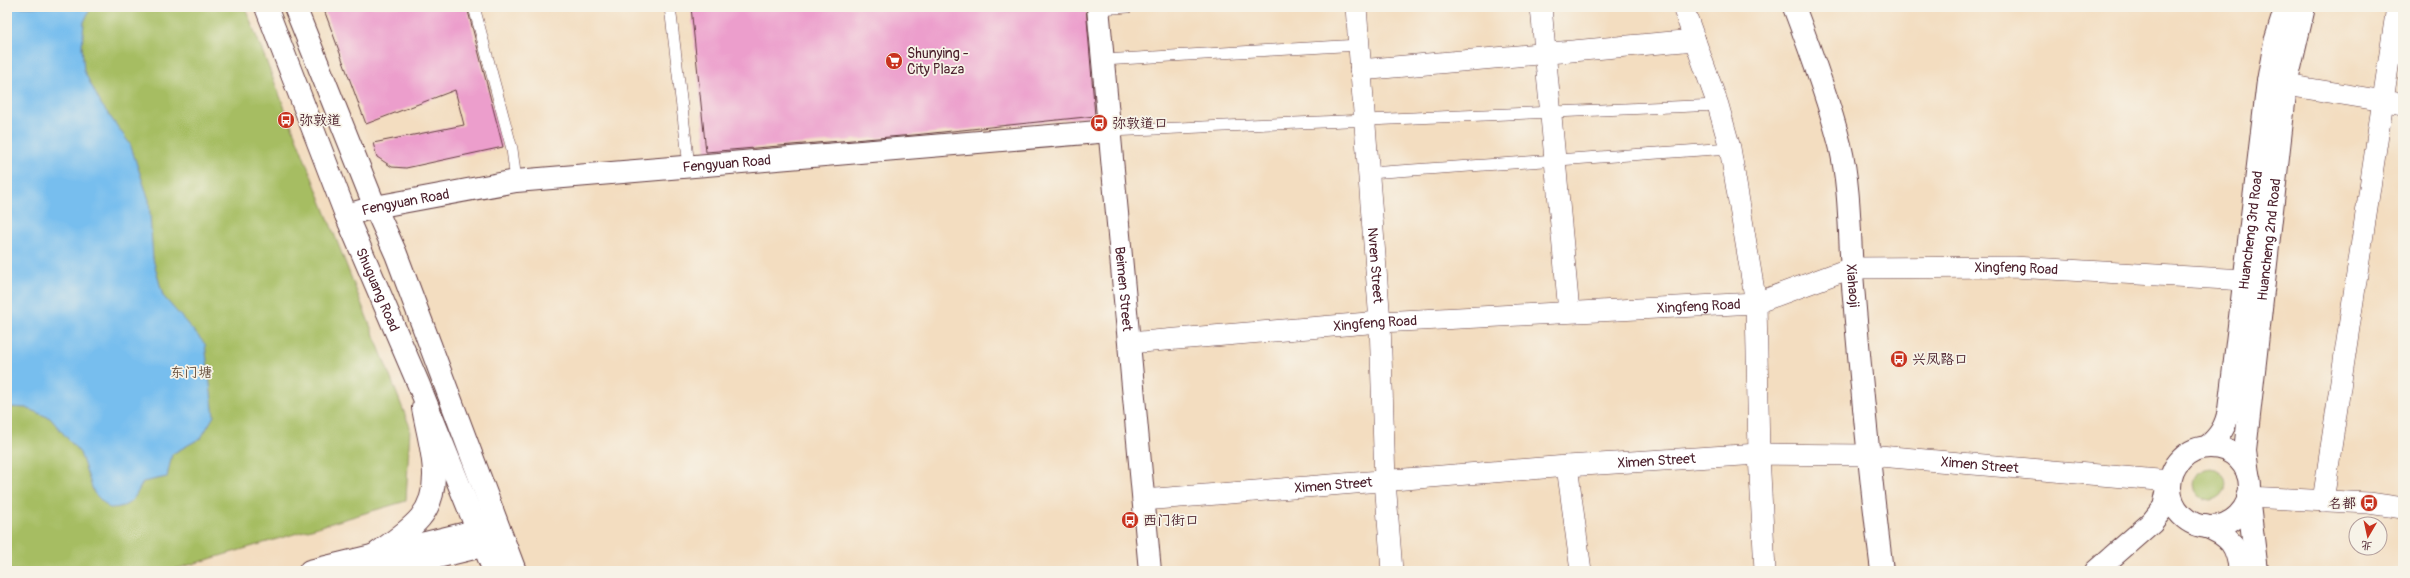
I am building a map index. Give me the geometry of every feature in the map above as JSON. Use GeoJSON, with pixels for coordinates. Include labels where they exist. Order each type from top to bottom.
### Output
{"type":"FeatureCollection","features":[{"type":"Feature","properties":{"kind":"main road","name":"Shuguang Road"},"geometry":{"type":"LineString","coordinates":[[266,7],[346,215],[418,383],[494,571]]}},
{"type":"Feature","properties":{"kind":"main road","name":"Shuguang Road"},"geometry":{"type":"LineString","coordinates":[[295,7],[375,207],[396,254],[515,571]]}},
{"type":"Feature","properties":{"kind":"main road","name":"Xiahaoji"},"geometry":{"type":"LineString","coordinates":[[1794,7],[1810,48],[1840,145],[1849,201],[1851,268],[1868,455],[1882,571]]}},
{"type":"Feature","properties":{"kind":"main road","name":"Huancheng 3rd Road"},"geometry":{"type":"LineString","coordinates":[[2207,447],[2221,433],[2226,424],[2254,280],[2268,81],[2274,42],[2286,7]]}},
{"type":"Feature","properties":{"kind":"main road","name":"Huancheng 2nd Road"},"geometry":{"type":"LineString","coordinates":[[2248,474],[2245,451],[2254,280],[2286,85],[2304,7]]}},
{"type":"Feature","properties":{"kind":"main road","name":"Beimen Street"},"geometry":{"type":"LineString","coordinates":[[1098,8],[1150,571]]}},
{"type":"Feature","properties":{"kind":"main road","name":"Fengyuan Road"},"geometry":{"type":"LineString","coordinates":[[346,215],[375,207],[516,181],[1110,131]]}},
{"type":"Feature","properties":{"kind":"main road"},"geometry":{"type":"LineString","coordinates":[[376,564],[420,518],[434,491],[433,463],[418,383]]}},
{"type":"Feature","properties":{"kind":"main road"},"geometry":{"type":"LineString","coordinates":[[2096,571],[2152,522],[2164,507],[2174,469],[2182,458],[2194,450],[2207,447],[2222,448],[2233,454],[2248,474],[2250,485],[2241,568]]}},
{"type":"Feature","properties":{"kind":"main road"},"geometry":{"type":"LineString","coordinates":[[2170,481],[2170,495],[2175,507],[2184,518],[2225,534],[2233,545],[2241,568]]}},
{"type":"Feature","properties":{"kind":"main road"},"geometry":{"type":"LineString","coordinates":[[2117,571],[2160,532],[2178,524],[2216,526],[2237,516],[2244,507],[2248,497]]}},
{"type":"Feature","properties":{"kind":"main road"},"geometry":{"type":"LineString","coordinates":[[310,571],[376,564],[502,533]]}},
{"type":"Feature","properties":{"kind":"main road"},"geometry":{"type":"LineString","coordinates":[[406,571],[447,571]]}},
{"type":"Feature","properties":{"kind":"street","name":"Nvren Street"},"geometry":{"type":"LineString","coordinates":[[1356,7],[1380,322],[1385,481],[1392,571]]}},
{"type":"Feature","properties":{"kind":"street"},"geometry":{"type":"LineString","coordinates":[[1541,7],[1569,312]]}},
{"type":"Feature","properties":{"kind":"street"},"geometry":{"type":"LineString","coordinates":[[1683,7],[1718,105],[1730,148],[1756,303],[1758,454],[1764,571]]}},
{"type":"Feature","properties":{"kind":"street"},"geometry":{"type":"LineString","coordinates":[[2324,501],[2382,100],[2397,7]]}},
{"type":"Feature","properties":{"kind":"street"},"geometry":{"type":"LineString","coordinates":[[1360,70],[1695,40]]}},
{"type":"Feature","properties":{"kind":"street"},"geometry":{"type":"LineString","coordinates":[[2286,85],[2403,104]]}},
{"type":"Feature","properties":{"kind":"street","name":"Xingfeng Road"},"geometry":{"type":"LineString","coordinates":[[1129,343],[1380,322],[1756,303],[1851,268],[2014,267],[2254,280]]}},
{"type":"Feature","properties":{"kind":"street","name":"Ximen Street"},"geometry":{"type":"LineString","coordinates":[[1143,500],[1566,466],[1758,454],[1868,455],[2170,481]]}},
{"type":"Feature","properties":{"kind":"street"},"geometry":{"type":"LineString","coordinates":[[1566,466],[1582,571]]}},
{"type":"Feature","properties":{"kind":"street"},"geometry":{"type":"LineString","coordinates":[[2248,497],[2324,501],[2403,508]]}},
{"type":"Feature","properties":{"kind":"lane"},"geometry":{"type":"LineString","coordinates":[[474,7],[512,149],[516,181]]}},
{"type":"Feature","properties":{"kind":"lane"},"geometry":{"type":"LineString","coordinates":[[670,7],[689,166]]}},
{"type":"Feature","properties":{"kind":"lane"},"geometry":{"type":"LineString","coordinates":[[1098,8],[1128,7]]}},
{"type":"Feature","properties":{"kind":"lane"},"geometry":{"type":"LineString","coordinates":[[1103,60],[1359,45]]}},
{"type":"Feature","properties":{"kind":"lane"},"geometry":{"type":"LineString","coordinates":[[1110,131],[1718,105]]}},
{"type":"Feature","properties":{"kind":"lane"},"geometry":{"type":"LineString","coordinates":[[1369,173],[1730,148]]}},
{"type":"Feature","properties":{"kind":"green space","name":"东门塘"},"geometry":{"type":"Polygon","coordinates":[[[7,7],[245,7],[410,427],[406,501],[169,571],[7,571],[7,7]]]}},
{"type":"Feature","properties":{"kind":"green space"},"geometry":{"type":"Polygon","coordinates":[[[2207,468],[2213,468],[2223,475],[2226,484],[2225,490],[2219,497],[2213,500],[2207,500],[2197,493],[2194,487],[2194,481],[2201,471],[2207,468]]]}},
{"type":"Feature","properties":{"kind":"water","name":"东门塘"},"geometry":{"type":"Polygon","coordinates":[[[7,7],[91,7],[84,22],[82,46],[84,71],[101,104],[130,144],[149,200],[153,259],[163,296],[205,344],[214,416],[201,438],[172,454],[167,477],[143,482],[131,501],[116,508],[109,508],[94,493],[80,453],[50,418],[26,408],[7,407],[7,7]]]}},
{"type":"Feature","properties":{"kind":"building"},"geometry":{"type":"Polygon","coordinates":[[[323,7],[467,7],[503,147],[406,168],[392,167],[377,157],[373,143],[464,125],[455,90],[366,124],[323,7]]]}},
{"type":"Feature","properties":{"kind":"building","name":"Shunying - City Plaza"},"geometry":{"type":"Polygon","coordinates":[[[691,7],[1086,7],[1095,116],[914,135],[706,152],[691,7]]]}},
{"type":"Feature","properties":{"kind":"place","name":"Shunying - City Plaza"},"geometry":{"type":"Point","coordinates":[894,61]}},
{"type":"Feature","properties":{"kind":"place","name":"弥敦道"},"geometry":{"type":"Point","coordinates":[286,120]}},
{"type":"Feature","properties":{"kind":"place","name":"弥敦道口"},"geometry":{"type":"Point","coordinates":[1099,123]}},
{"type":"Feature","properties":{"kind":"place","name":"兴凤路口"},"geometry":{"type":"Point","coordinates":[1899,359]}},
{"type":"Feature","properties":{"kind":"place","name":"名都"},"geometry":{"type":"Point","coordinates":[2369,503]}},
{"type":"Feature","properties":{"kind":"place","name":"西门街口"},"geometry":{"type":"Point","coordinates":[1130,520]}}]}
